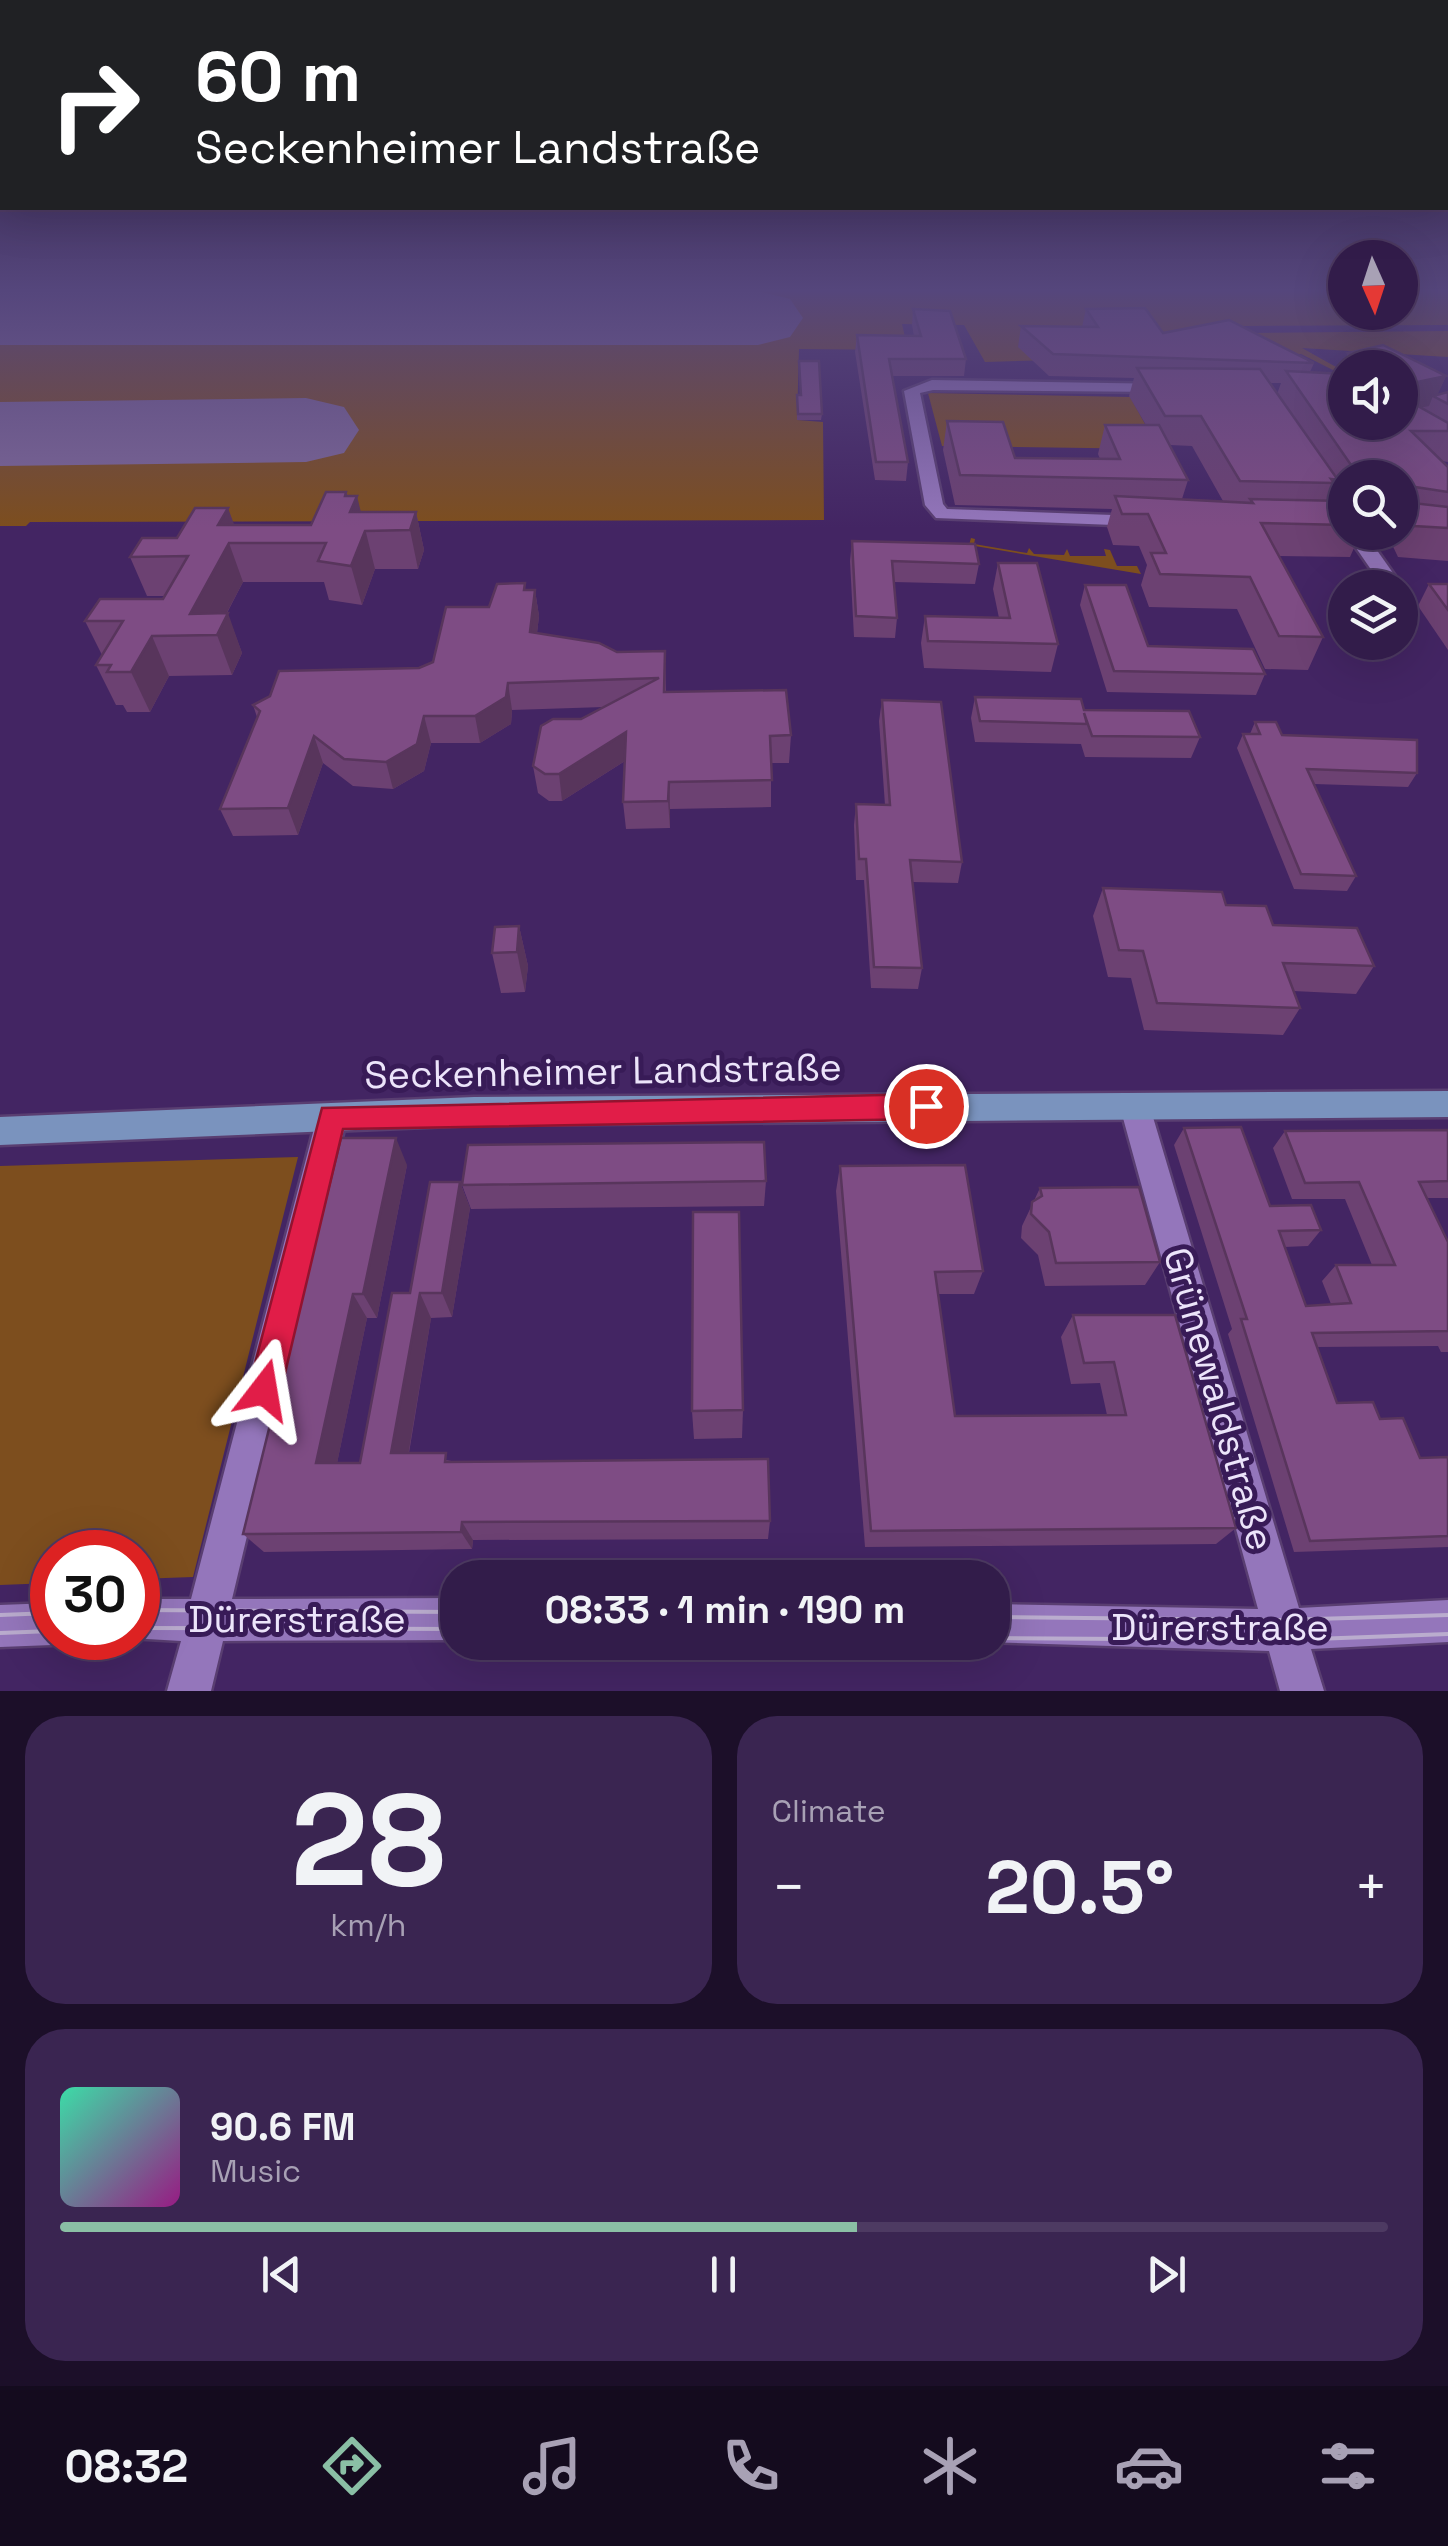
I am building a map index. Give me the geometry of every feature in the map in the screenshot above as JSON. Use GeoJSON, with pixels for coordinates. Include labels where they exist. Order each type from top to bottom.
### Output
{"type":"FeatureCollection","features":[{"type":"Feature","properties":{"kind":"main road","name":"Seckenheimer Landstraße"},"geometry":{"type":"LineString","coordinates":[[0,1131],[332,1116],[767,1106],[1448,1104]]}},
{"type":"Feature","properties":{"kind":"street"},"geometry":{"type":"LineString","coordinates":[[1156,521],[942,514],[934,505],[912,391],[932,384],[1184,388]]}},
{"type":"Feature","properties":{"kind":"street","name":"Grünewaldstraße"},"geometry":{"type":"LineString","coordinates":[[1135,1107],[1302,1691]]}},
{"type":"Feature","properties":{"kind":"street"},"geometry":{"type":"LineString","coordinates":[[189,1691],[332,1116]]}},
{"type":"Feature","properties":{"kind":"street","name":"Dürerstraße"},"geometry":{"type":"LineString","coordinates":[[160,1619],[440,1619]]}},
{"type":"Feature","properties":{"kind":"street","name":"Dürerstraße"},"geometry":{"type":"LineString","coordinates":[[1010,1625],[1285,1630],[1448,1622]]}},
{"type":"Feature","properties":{"kind":"street"},"geometry":{"type":"LineString","coordinates":[[0,1626],[30,1625]]}},
{"type":"Feature","properties":{"kind":"shaded area"},"geometry":{"type":"Polygon","coordinates":[[[0,370],[798,370],[797,420],[823,422],[824,520],[30,522],[26,526],[0,526],[0,370]]]}},
{"type":"Feature","properties":{"kind":"shaded area"},"geometry":{"type":"Polygon","coordinates":[[[928,393],[1130,397],[1159,449],[942,446],[928,393]]]}},
{"type":"Feature","properties":{"kind":"shaded area"},"geometry":{"type":"Polygon","coordinates":[[[971,538],[975,539],[974,544],[1027,553],[1029,548],[1034,554],[1064,555],[1067,549],[1070,556],[1106,556],[1104,549],[1110,550],[1117,566],[1137,566],[1141,574],[969,545],[971,538]]]}},
{"type":"Feature","properties":{"kind":"shaded area"},"geometry":{"type":"Polygon","coordinates":[[[298,1157],[193,1577],[160,1578],[160,1530],[30,1530],[30,1584],[0,1585],[0,1166],[298,1157]]]}},
{"type":"Feature","properties":{"kind":"building"},"geometry":{"type":"Polygon","coordinates":[[[800,370],[820,370],[822,414],[798,414],[797,395],[801,395],[800,370]]]}},
{"type":"Feature","properties":{"kind":"building"},"geometry":{"type":"Polygon","coordinates":[[[862,370],[891,370],[908,462],[876,462],[862,370]]]}},
{"type":"Feature","properties":{"kind":"building"},"geometry":{"type":"Polygon","coordinates":[[[1138,370],[1261,370],[1328,466],[1328,483],[1240,481],[1201,416],[1165,416],[1138,370]]]}},
{"type":"Feature","properties":{"kind":"building"},"geometry":{"type":"Polygon","coordinates":[[[1418,370],[1434,370],[1446,376],[1418,382],[1418,370]]]}},
{"type":"Feature","properties":{"kind":"building"},"geometry":{"type":"Polygon","coordinates":[[[1286,371],[1328,373],[1328,432],[1286,371]]]}},
{"type":"Feature","properties":{"kind":"building"},"geometry":{"type":"Polygon","coordinates":[[[1448,392],[1448,404],[1433,396],[1448,392]]]}},
{"type":"Feature","properties":{"kind":"building"},"geometry":{"type":"Polygon","coordinates":[[[1418,406],[1448,423],[1448,431],[1418,431],[1418,406]]]}},
{"type":"Feature","properties":{"kind":"building"},"geometry":{"type":"Polygon","coordinates":[[[947,421],[1003,422],[1015,458],[1120,459],[1105,425],[1159,425],[1188,480],[960,475],[947,421]]]}},
{"type":"Feature","properties":{"kind":"building"},"geometry":{"type":"Polygon","coordinates":[[[1418,438],[1448,467],[1448,492],[1418,487],[1418,460],[1348,460],[1334,440],[1418,438]]]}},
{"type":"Feature","properties":{"kind":"building"},"geometry":{"type":"Polygon","coordinates":[[[326,492],[357,496],[350,512],[416,512],[410,530],[365,531],[351,566],[318,561],[326,543],[229,543],[190,614],[228,613],[217,635],[152,636],[131,672],[107,672],[111,665],[96,665],[123,621],[85,621],[100,599],[163,599],[188,556],[130,557],[142,538],[177,538],[195,508],[228,508],[218,525],[311,525],[326,492]]]}},
{"type":"Feature","properties":{"kind":"building"},"geometry":{"type":"Polygon","coordinates":[[[1115,496],[1253,503],[1250,499],[1328,501],[1328,525],[1261,523],[1323,637],[1279,636],[1250,577],[1160,574],[1151,553],[1166,553],[1148,514],[1122,514],[1115,496]]]}},
{"type":"Feature","properties":{"kind":"building"},"geometry":{"type":"Polygon","coordinates":[[[1418,504],[1448,507],[1448,528],[1418,526],[1418,504]]]}},
{"type":"Feature","properties":{"kind":"building"},"geometry":{"type":"Polygon","coordinates":[[[852,541],[975,544],[979,564],[892,561],[897,618],[856,616],[852,541]]]}},
{"type":"Feature","properties":{"kind":"building"},"geometry":{"type":"Polygon","coordinates":[[[998,563],[1037,563],[1058,644],[928,641],[925,616],[1010,618],[998,563]]]}},
{"type":"Feature","properties":{"kind":"building"},"geometry":{"type":"Polygon","coordinates":[[[525,583],[524,590],[535,590],[530,632],[599,643],[617,652],[665,651],[664,692],[786,690],[791,735],[770,736],[772,780],[669,782],[668,801],[623,802],[626,732],[559,774],[545,774],[533,766],[541,726],[553,719],[581,719],[659,678],[508,683],[506,697],[475,716],[424,716],[417,744],[386,762],[344,759],[314,736],[288,808],[220,809],[260,711],[253,705],[270,696],[279,671],[419,668],[433,662],[446,607],[489,607],[497,584],[525,583]]]}},
{"type":"Feature","properties":{"kind":"building"},"geometry":{"type":"Polygon","coordinates":[[[1429,584],[1448,584],[1448,610],[1429,584]]]}},
{"type":"Feature","properties":{"kind":"building"},"geometry":{"type":"Polygon","coordinates":[[[1085,585],[1126,585],[1148,646],[1253,649],[1265,674],[1114,671],[1085,585]]]}},
{"type":"Feature","properties":{"kind":"building"},"geometry":{"type":"Polygon","coordinates":[[[975,697],[1081,699],[1084,710],[1189,711],[1200,737],[1092,736],[1084,713],[1087,724],[980,721],[975,697]]]}},
{"type":"Feature","properties":{"kind":"building"},"geometry":{"type":"Polygon","coordinates":[[[882,700],[941,702],[962,862],[910,860],[922,968],[874,967],[866,859],[859,859],[856,804],[890,805],[882,700]]]}},
{"type":"Feature","properties":{"kind":"building"},"geometry":{"type":"Polygon","coordinates":[[[1255,722],[1276,722],[1282,735],[1417,740],[1417,773],[1307,769],[1356,876],[1301,874],[1243,734],[1260,734],[1255,722]]]}},
{"type":"Feature","properties":{"kind":"building"},"geometry":{"type":"Polygon","coordinates":[[[1103,888],[1222,892],[1226,905],[1266,906],[1273,925],[1357,928],[1374,966],[1283,963],[1300,1008],[1157,1003],[1143,951],[1119,950],[1103,888]]]}},
{"type":"Feature","properties":{"kind":"building"},"geometry":{"type":"Polygon","coordinates":[[[519,926],[517,952],[492,953],[495,927],[519,926]]]}},
{"type":"Feature","properties":{"kind":"building"},"geometry":{"type":"Polygon","coordinates":[[[1241,1127],[1270,1206],[1311,1205],[1321,1230],[1279,1231],[1306,1306],[1351,1303],[1336,1265],[1395,1265],[1359,1182],[1305,1183],[1285,1131],[1448,1130],[1448,1181],[1419,1182],[1448,1242],[1448,1331],[1312,1333],[1337,1403],[1373,1402],[1380,1419],[1403,1418],[1420,1458],[1448,1457],[1448,1536],[1310,1541],[1241,1319],[1247,1319],[1184,1128],[1241,1127]]]}},
{"type":"Feature","properties":{"kind":"building"},"geometry":{"type":"Polygon","coordinates":[[[341,1138],[396,1138],[363,1294],[353,1294],[316,1463],[360,1463],[392,1293],[410,1293],[430,1182],[460,1182],[442,1293],[420,1293],[391,1453],[446,1453],[445,1462],[768,1459],[770,1521],[462,1522],[461,1532],[243,1534],[341,1138]]]}},
{"type":"Feature","properties":{"kind":"building"},"geometry":{"type":"Polygon","coordinates":[[[764,1142],[766,1181],[462,1185],[468,1145],[764,1142]]]}},
{"type":"Feature","properties":{"kind":"building"},"geometry":{"type":"Polygon","coordinates":[[[965,1165],[983,1271],[935,1272],[955,1416],[1126,1415],[1114,1362],[1084,1363],[1073,1315],[1175,1315],[1236,1528],[871,1531],[840,1166],[965,1165]]]}},
{"type":"Feature","properties":{"kind":"building"},"geometry":{"type":"Polygon","coordinates":[[[1139,1187],[1160,1262],[1056,1263],[1049,1232],[1031,1214],[1032,1202],[1042,1196],[1040,1188],[1139,1187]]]}},
{"type":"Feature","properties":{"kind":"building"},"geometry":{"type":"Polygon","coordinates":[[[693,1212],[739,1212],[743,1410],[692,1411],[693,1212]]]}},
{"type":"Feature","properties":{"kind":"runway"},"geometry":{"type":"LineString","coordinates":[[0,434],[306,430]]}},
{"type":"Feature","properties":{"kind":"tram line"},"geometry":{"type":"LineString","coordinates":[[160,1610],[440,1612]]}},
{"type":"Feature","properties":{"kind":"tram line"},"geometry":{"type":"LineString","coordinates":[[0,1615],[30,1614]]}},
{"type":"Feature","properties":{"kind":"tram line"},"geometry":{"type":"LineString","coordinates":[[1010,1617],[1282,1620],[1448,1615]]}},
{"type":"Feature","properties":{"kind":"tram line"},"geometry":{"type":"LineString","coordinates":[[160,1628],[440,1629]]}},
{"type":"Feature","properties":{"kind":"tram line"},"geometry":{"type":"LineString","coordinates":[[0,1633],[30,1632]]}},
{"type":"Feature","properties":{"kind":"tram line"},"geometry":{"type":"LineString","coordinates":[[1010,1638],[1288,1640],[1448,1634]]}},
{"type":"Feature","properties":{"kind":"route"},"geometry":{"type":"LineString","coordinates":[[264,1390],[332,1116],[926,1106]]}}]}
